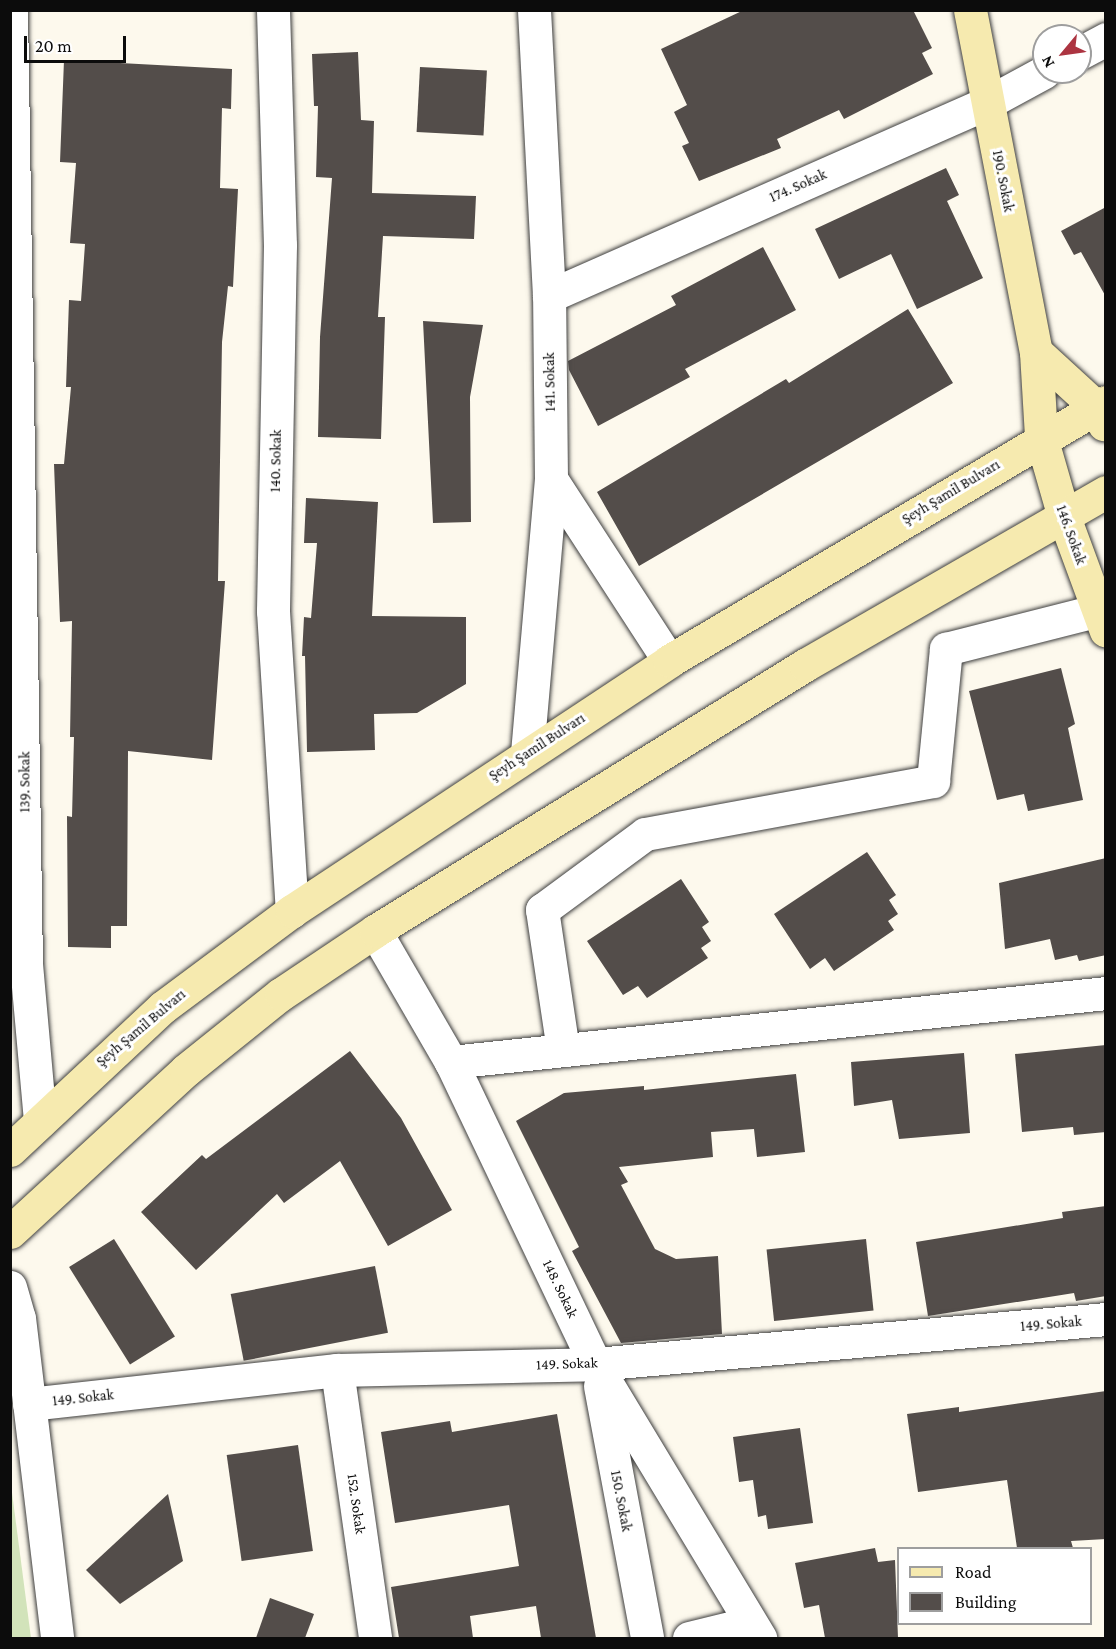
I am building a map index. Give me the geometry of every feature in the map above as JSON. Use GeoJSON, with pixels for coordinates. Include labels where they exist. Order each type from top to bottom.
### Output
{"type":"FeatureCollection","features":[{"type":"Feature","properties":{"kind":"main road","name":"190. Sokak"},"geometry":{"type":"LineString","coordinates":[[970,10],[1036,352],[1041,437]]}},
{"type":"Feature","properties":{"kind":"main road"},"geometry":{"type":"LineString","coordinates":[[1036,352],[1102,412]]}},
{"type":"Feature","properties":{"kind":"main road","name":"Şeyh Şamil Bulvarı"},"geometry":{"type":"LineString","coordinates":[[10,1150],[163,1007],[292,911],[527,753],[669,661],[1041,437],[1102,412]]}},
{"type":"Feature","properties":{"kind":"main road","name":"146. Sokak"},"geometry":{"type":"LineString","coordinates":[[1041,437],[1064,517],[1102,620]]}},
{"type":"Feature","properties":{"kind":"main road"},"geometry":{"type":"LineString","coordinates":[[10,1232],[186,1070],[281,994],[375,931],[775,683],[1106,492]]}},
{"type":"Feature","properties":{"kind":"street","name":"139. Sokak"},"geometry":{"type":"LineString","coordinates":[[11,10],[18,965],[40,1121]]}},
{"type":"Feature","properties":{"kind":"street","name":"140. Sokak"},"geometry":{"type":"LineString","coordinates":[[273,10],[280,245],[273,611],[292,911]]}},
{"type":"Feature","properties":{"kind":"street","name":"141. Sokak"},"geometry":{"type":"LineString","coordinates":[[527,753],[551,479],[549,296],[534,10]]}},
{"type":"Feature","properties":{"kind":"street"},"geometry":{"type":"LineString","coordinates":[[1092,46],[1106,39]]}},
{"type":"Feature","properties":{"kind":"street","name":"174. Sokak"},"geometry":{"type":"LineString","coordinates":[[549,296],[987,103],[1032,79]]}},
{"type":"Feature","properties":{"kind":"street"},"geometry":{"type":"LineString","coordinates":[[551,479],[669,661]]}},
{"type":"Feature","properties":{"kind":"street"},"geometry":{"type":"LineString","coordinates":[[563,1050],[542,910],[645,834],[933,781],[946,649],[1102,620]]}},
{"type":"Feature","properties":{"kind":"street","name":"148. Sokak"},"geometry":{"type":"LineString","coordinates":[[375,931],[451,1062],[595,1364],[755,1631]]}},
{"type":"Feature","properties":{"kind":"street"},"geometry":{"type":"LineString","coordinates":[[451,1062],[1106,993]]}},
{"type":"Feature","properties":{"kind":"street"},"geometry":{"type":"LineString","coordinates":[[10,1287],[20,1318],[57,1638]]}},
{"type":"Feature","properties":{"kind":"street","name":"149. Sokak"},"geometry":{"type":"LineString","coordinates":[[29,1404],[337,1370],[595,1364],[1106,1319]]}},
{"type":"Feature","properties":{"kind":"street","name":"150. Sokak"},"geometry":{"type":"LineString","coordinates":[[595,1364],[647,1638]]}},
{"type":"Feature","properties":{"kind":"street","name":"152. Sokak"},"geometry":{"type":"LineString","coordinates":[[337,1370],[375,1638]]}},
{"type":"Feature","properties":{"kind":"street"},"geometry":{"type":"LineString","coordinates":[[688,1638],[755,1631]]}},
{"type":"Feature","properties":{"kind":"green space"},"geometry":{"type":"Polygon","coordinates":[[[11,1485],[31,1638],[11,1638],[11,1485]]]}},
{"type":"Feature","properties":{"kind":"building"},"geometry":{"type":"Polygon","coordinates":[[[744,10],[913,10],[932,48],[922,53],[933,74],[844,119],[839,110],[777,139],[781,148],[699,181],[682,146],[689,143],[674,112],[687,105],[661,49],[744,10]]]}},
{"type":"Feature","properties":{"kind":"building"},"geometry":{"type":"Polygon","coordinates":[[[358,52],[361,120],[374,121],[372,193],[476,196],[474,239],[383,236],[378,317],[385,317],[381,439],[318,437],[320,337],[332,178],[316,177],[318,106],[314,106],[312,54],[358,52]]]}},
{"type":"Feature","properties":{"kind":"building"},"geometry":{"type":"Polygon","coordinates":[[[64,60],[232,69],[231,109],[222,108],[220,188],[238,189],[233,287],[228,286],[222,342],[218,581],[225,581],[212,760],[128,751],[127,926],[111,926],[111,948],[68,947],[67,816],[72,817],[74,737],[70,737],[72,621],[60,622],[54,464],[64,464],[71,387],[66,387],[69,300],[81,301],[85,244],[70,243],[76,163],[60,162],[64,60]]]}},
{"type":"Feature","properties":{"kind":"building"},"geometry":{"type":"Polygon","coordinates":[[[420,67],[487,71],[484,135],[417,132],[420,67]]]}},
{"type":"Feature","properties":{"kind":"building"},"geometry":{"type":"Polygon","coordinates":[[[946,168],[959,195],[947,201],[983,278],[917,309],[891,254],[839,279],[815,229],[946,168]]]}},
{"type":"Feature","properties":{"kind":"building"},"geometry":{"type":"Polygon","coordinates":[[[1106,207],[1106,297],[1081,252],[1074,255],[1061,231],[1106,207]]]}},
{"type":"Feature","properties":{"kind":"building"},"geometry":{"type":"Polygon","coordinates":[[[763,247],[796,310],[685,369],[690,377],[598,426],[569,370],[568,361],[676,305],[671,296],[763,247]]]}},
{"type":"Feature","properties":{"kind":"building"},"geometry":{"type":"Polygon","coordinates":[[[908,309],[953,383],[639,566],[597,492],[786,379],[789,383],[908,309]]]}},
{"type":"Feature","properties":{"kind":"building"},"geometry":{"type":"Polygon","coordinates":[[[423,321],[483,325],[470,397],[471,522],[433,523],[423,321]]]}},
{"type":"Feature","properties":{"kind":"building"},"geometry":{"type":"Polygon","coordinates":[[[306,498],[378,502],[372,616],[466,617],[466,684],[417,713],[374,714],[375,750],[307,752],[305,656],[302,656],[304,617],[311,618],[317,543],[304,543],[306,498]]]}},
{"type":"Feature","properties":{"kind":"building"},"geometry":{"type":"Polygon","coordinates":[[[1061,668],[1075,724],[1068,728],[1083,800],[1028,811],[1024,794],[997,800],[969,691],[1061,668]]]}},
{"type":"Feature","properties":{"kind":"building"},"geometry":{"type":"Polygon","coordinates":[[[867,852],[896,895],[889,900],[898,914],[888,921],[894,930],[834,971],[825,958],[810,969],[774,914],[867,852]]]}},
{"type":"Feature","properties":{"kind":"building"},"geometry":{"type":"Polygon","coordinates":[[[1106,858],[1106,955],[1079,961],[1077,955],[1055,960],[1050,939],[1005,949],[999,883],[1106,858]]]}},
{"type":"Feature","properties":{"kind":"building"},"geometry":{"type":"Polygon","coordinates":[[[681,879],[709,922],[702,927],[711,941],[701,948],[708,958],[647,998],[638,986],[623,995],[587,941],[681,879]]]}},
{"type":"Feature","properties":{"kind":"building"},"geometry":{"type":"Polygon","coordinates":[[[1106,1045],[1106,1132],[1074,1135],[1073,1127],[1022,1132],[1015,1054],[1106,1045]]]}},
{"type":"Feature","properties":{"kind":"building"},"geometry":{"type":"Polygon","coordinates":[[[350,1051],[401,1118],[452,1210],[388,1246],[340,1161],[284,1203],[277,1194],[196,1270],[141,1212],[202,1155],[206,1159],[350,1051]]]}},
{"type":"Feature","properties":{"kind":"building"},"geometry":{"type":"Polygon","coordinates":[[[964,1053],[970,1133],[899,1139],[892,1100],[854,1106],[851,1062],[964,1053]]]}},
{"type":"Feature","properties":{"kind":"building"},"geometry":{"type":"Polygon","coordinates":[[[796,1074],[805,1152],[757,1157],[754,1129],[711,1132],[713,1157],[619,1167],[628,1182],[621,1185],[655,1249],[676,1259],[718,1256],[722,1334],[621,1343],[572,1251],[579,1247],[516,1121],[564,1093],[644,1086],[644,1090],[796,1074]]]}},
{"type":"Feature","properties":{"kind":"building"},"geometry":{"type":"Polygon","coordinates":[[[1106,1206],[1106,1296],[1076,1301],[1074,1293],[928,1316],[916,1242],[1063,1218],[1062,1212],[1106,1206]]]}},
{"type":"Feature","properties":{"kind":"building"},"geometry":{"type":"Polygon","coordinates":[[[114,1239],[175,1337],[130,1365],[69,1267],[114,1239]]]}},
{"type":"Feature","properties":{"kind":"building"},"geometry":{"type":"Polygon","coordinates":[[[866,1239],[874,1311],[774,1321],[767,1249],[866,1239]]]}},
{"type":"Feature","properties":{"kind":"building"},"geometry":{"type":"Polygon","coordinates":[[[375,1266],[388,1333],[244,1361],[231,1294],[375,1266]]]}},
{"type":"Feature","properties":{"kind":"building"},"geometry":{"type":"Polygon","coordinates":[[[1106,1391],[1106,1539],[1071,1541],[1073,1547],[1017,1547],[1007,1480],[918,1492],[907,1414],[959,1407],[959,1412],[1106,1391]]]}},
{"type":"Feature","properties":{"kind":"building"},"geometry":{"type":"Polygon","coordinates":[[[557,1414],[596,1638],[541,1638],[536,1606],[470,1616],[473,1638],[399,1638],[391,1587],[519,1566],[509,1505],[395,1523],[381,1432],[450,1421],[452,1432],[557,1414]]]}},
{"type":"Feature","properties":{"kind":"building"},"geometry":{"type":"Polygon","coordinates":[[[800,1428],[813,1523],[768,1529],[766,1515],[758,1517],[753,1480],[739,1482],[733,1437],[800,1428]]]}},
{"type":"Feature","properties":{"kind":"building"},"geometry":{"type":"Polygon","coordinates":[[[298,1445],[313,1551],[242,1561],[227,1455],[298,1445]]]}},
{"type":"Feature","properties":{"kind":"building"},"geometry":{"type":"Polygon","coordinates":[[[168,1494],[183,1561],[120,1604],[86,1570],[168,1494]]]}},
{"type":"Feature","properties":{"kind":"building"},"geometry":{"type":"Polygon","coordinates":[[[875,1548],[878,1562],[895,1560],[898,1638],[825,1638],[819,1605],[804,1608],[795,1563],[875,1548]]]}},
{"type":"Feature","properties":{"kind":"building"},"geometry":{"type":"Polygon","coordinates":[[[270,1598],[314,1614],[305,1638],[256,1638],[270,1598]]]}}]}
